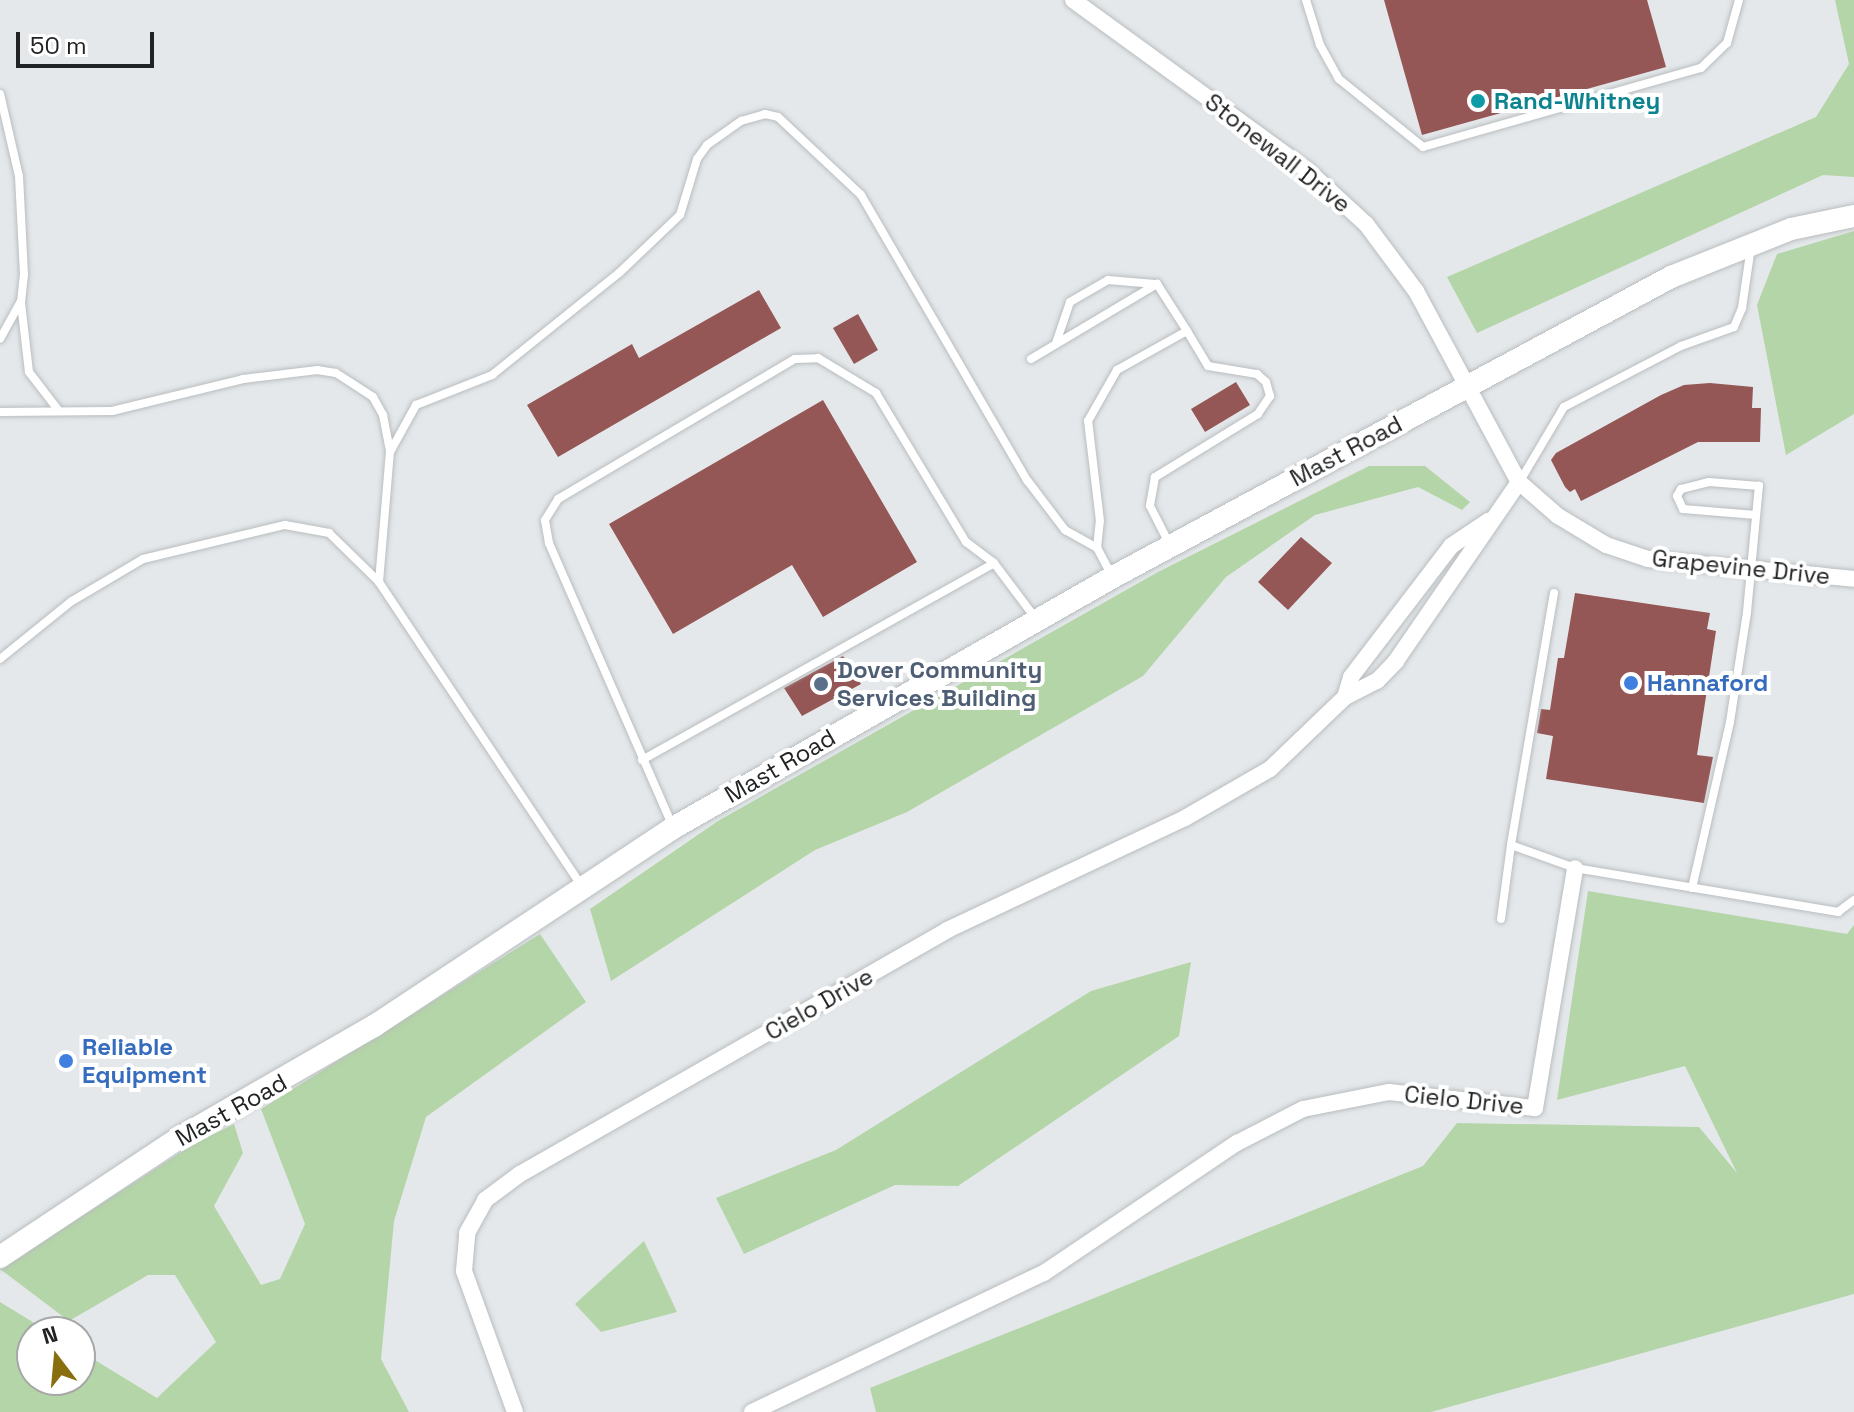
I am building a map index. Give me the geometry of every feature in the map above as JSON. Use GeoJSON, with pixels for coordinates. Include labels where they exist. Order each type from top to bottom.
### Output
{"type":"FeatureCollection","features":[{"type":"Feature","properties":{"kind":"street","name":"Stonewall Drive"},"geometry":{"type":"LineString","coordinates":[[1073,0],[1338,196],[1395,260],[1468,386]]}},
{"type":"Feature","properties":{"kind":"street","name":"Mast Road"},"geometry":{"type":"LineString","coordinates":[[0,1257],[179,1138],[374,1026],[581,886],[673,828],[1113,577],[1634,295],[1751,243],[1854,216]]}},
{"type":"Feature","properties":{"kind":"street","name":"Grapevine Drive"},"geometry":{"type":"LineString","coordinates":[[1468,386],[1519,482],[1587,536],[1629,555],[1854,579]]}},
{"type":"Feature","properties":{"kind":"street","name":"Cielo Drive"},"geometry":{"type":"LineString","coordinates":[[515,1412],[464,1271],[467,1233],[493,1193],[968,918],[1244,786],[1293,751],[1345,697],[1377,681],[1396,661],[1488,521],[1519,482]]}},
{"type":"Feature","properties":{"kind":"street","name":"Cielo Drive"},"geometry":{"type":"LineString","coordinates":[[1345,697],[1351,677],[1451,546],[1488,521]]}},
{"type":"Feature","properties":{"kind":"street","name":"Cielo Drive"},"geometry":{"type":"LineString","coordinates":[[752,1412],[1044,1273],[1237,1143],[1303,1109],[1389,1092],[1535,1108],[1575,868]]}},
{"type":"Feature","properties":{"kind":"lane"},"geometry":{"type":"LineString","coordinates":[[1306,0],[1320,45],[1339,79],[1423,147],[1701,68],[1727,43],[1739,0]]}},
{"type":"Feature","properties":{"kind":"lane"},"geometry":{"type":"LineString","coordinates":[[0,94],[24,221],[21,301],[29,372],[59,411]]}},
{"type":"Feature","properties":{"kind":"lane"},"geometry":{"type":"LineString","coordinates":[[390,452],[416,405],[492,375],[666,231],[687,200],[697,159],[707,145],[741,121],[765,114],[778,117],[861,195],[1027,480],[1065,530],[1097,548],[1113,577]]}},
{"type":"Feature","properties":{"kind":"lane"},"geometry":{"type":"LineString","coordinates":[[1519,482],[1564,407],[1681,346],[1734,327],[1742,308],[1751,243]]}},
{"type":"Feature","properties":{"kind":"lane"},"geometry":{"type":"LineString","coordinates":[[1056,344],[1070,302],[1108,280],[1157,284]]}},
{"type":"Feature","properties":{"kind":"lane"},"geometry":{"type":"LineString","coordinates":[[1157,284],[1208,366],[1257,374],[1266,382],[1270,396],[1264,410],[1155,477],[1150,506],[1170,545]]}},
{"type":"Feature","properties":{"kind":"lane"},"geometry":{"type":"LineString","coordinates":[[1031,359],[1157,284]]}},
{"type":"Feature","properties":{"kind":"lane"},"geometry":{"type":"LineString","coordinates":[[1,333],[21,301]]}},
{"type":"Feature","properties":{"kind":"lane"},"geometry":{"type":"LineString","coordinates":[[1097,548],[1100,521],[1088,421],[1117,370],[1187,331]]}},
{"type":"Feature","properties":{"kind":"lane"},"geometry":{"type":"LineString","coordinates":[[673,828],[549,543],[545,520],[558,499],[795,359],[818,358],[876,393],[966,542],[994,563],[1037,621]]}},
{"type":"Feature","properties":{"kind":"lane"},"geometry":{"type":"LineString","coordinates":[[0,412],[139,407],[243,379],[317,370],[346,378],[373,397],[383,415],[390,452],[379,582]]}},
{"type":"Feature","properties":{"kind":"lane"},"geometry":{"type":"LineString","coordinates":[[1692,888],[1721,774],[1752,570],[1759,486],[1744,482],[1694,485],[1677,496],[1683,509],[1756,515]]}},
{"type":"Feature","properties":{"kind":"lane"},"geometry":{"type":"LineString","coordinates":[[0,659],[72,601],[143,559],[285,525],[329,533],[379,582],[581,886]]}},
{"type":"Feature","properties":{"kind":"lane"},"geometry":{"type":"LineString","coordinates":[[642,760],[994,563]]}},
{"type":"Feature","properties":{"kind":"lane"},"geometry":{"type":"LineString","coordinates":[[1501,919],[1554,593]]}},
{"type":"Feature","properties":{"kind":"lane"},"geometry":{"type":"LineString","coordinates":[[1511,845],[1575,868],[1838,912],[1854,900]]}},
{"type":"Feature","properties":{"kind":"green space"},"geometry":{"type":"Polygon","coordinates":[[[1835,0],[1854,0],[1854,177],[1823,175],[1477,333],[1447,277],[1816,117],[1849,64],[1835,0]]]}},
{"type":"Feature","properties":{"kind":"green space"},"geometry":{"type":"Polygon","coordinates":[[[1854,231],[1854,414],[1786,455],[1757,305],[1777,254],[1854,231]]]}},
{"type":"Feature","properties":{"kind":"green space"},"geometry":{"type":"Polygon","coordinates":[[[1369,466],[1425,466],[1470,502],[1462,510],[1418,487],[1315,515],[1226,577],[1143,676],[907,812],[815,850],[611,981],[590,909],[718,821],[1158,572],[1369,466]]]}},
{"type":"Feature","properties":{"kind":"green space"},"geometry":{"type":"Polygon","coordinates":[[[1588,891],[1847,934],[1854,925],[1854,1294],[1431,1412],[876,1412],[870,1388],[1423,1166],[1457,1123],[1699,1127],[1737,1173],[1685,1066],[1557,1100],[1588,891]]]}},
{"type":"Feature","properties":{"kind":"green space"},"geometry":{"type":"Polygon","coordinates":[[[540,934],[586,1002],[426,1117],[394,1221],[381,1359],[409,1412],[0,1412],[0,1302],[23,1316],[16,1316],[16,1396],[96,1396],[96,1361],[157,1398],[216,1342],[175,1275],[148,1275],[78,1316],[62,1316],[0,1269],[194,1144],[234,1124],[243,1153],[214,1206],[261,1285],[280,1279],[305,1224],[261,1109],[540,934]]]}},
{"type":"Feature","properties":{"kind":"green space"},"geometry":{"type":"Polygon","coordinates":[[[1191,962],[1179,1036],[958,1186],[895,1185],[744,1254],[716,1198],[836,1150],[1091,991],[1191,962]]]}},
{"type":"Feature","properties":{"kind":"green space"},"geometry":{"type":"Polygon","coordinates":[[[644,1241],[677,1312],[601,1332],[575,1304],[644,1241]]]}},
{"type":"Feature","properties":{"kind":"building","name":"Rand-Whitney"},"geometry":{"type":"Polygon","coordinates":[[[1384,0],[1647,0],[1666,67],[1422,135],[1384,0]]]}},
{"type":"Feature","properties":{"kind":"building"},"geometry":{"type":"Polygon","coordinates":[[[759,290],[781,328],[558,457],[527,405],[632,344],[639,358],[759,290]]]}},
{"type":"Feature","properties":{"kind":"building"},"geometry":{"type":"Polygon","coordinates":[[[858,314],[878,350],[854,364],[833,328],[858,314]]]}},
{"type":"Feature","properties":{"kind":"building"},"geometry":{"type":"Polygon","coordinates":[[[1236,382],[1250,405],[1205,432],[1191,409],[1236,382]]]}},
{"type":"Feature","properties":{"kind":"building"},"geometry":{"type":"Polygon","coordinates":[[[1710,383],[1753,387],[1752,408],[1761,408],[1760,442],[1698,442],[1581,501],[1575,489],[1570,492],[1565,487],[1551,460],[1556,453],[1661,395],[1684,385],[1710,383]]]}},
{"type":"Feature","properties":{"kind":"building"},"geometry":{"type":"Polygon","coordinates":[[[823,400],[917,562],[823,617],[792,565],[673,634],[609,524],[823,400]]]}},
{"type":"Feature","properties":{"kind":"building"},"geometry":{"type":"Polygon","coordinates":[[[1301,537],[1332,563],[1288,610],[1258,582],[1301,537]]]}},
{"type":"Feature","properties":{"kind":"building","name":"Hannaford"},"geometry":{"type":"Polygon","coordinates":[[[1575,593],[1710,613],[1707,629],[1716,631],[1697,755],[1713,757],[1704,803],[1546,779],[1553,736],[1537,733],[1541,709],[1550,710],[1558,658],[1564,658],[1575,593]]]}},
{"type":"Feature","properties":{"kind":"building","name":"Dover Community Services Building"},"geometry":{"type":"Polygon","coordinates":[[[843,656],[861,684],[802,716],[784,688],[843,656]]]}},
{"type":"Feature","properties":{"kind":"place","name":"Rand-Whitney"},"geometry":{"type":"Point","coordinates":[1478,101]}},
{"type":"Feature","properties":{"kind":"place","name":"Hannaford"},"geometry":{"type":"Point","coordinates":[1631,683]}},
{"type":"Feature","properties":{"kind":"place","name":"Dover Community Services Building"},"geometry":{"type":"Point","coordinates":[821,684]}},
{"type":"Feature","properties":{"kind":"place","name":"Reliable Equipment"},"geometry":{"type":"Point","coordinates":[66,1061]}}]}
